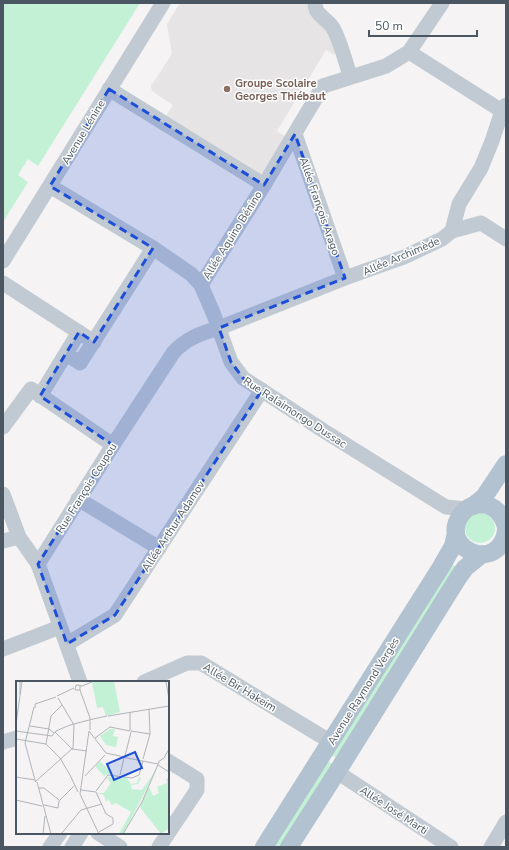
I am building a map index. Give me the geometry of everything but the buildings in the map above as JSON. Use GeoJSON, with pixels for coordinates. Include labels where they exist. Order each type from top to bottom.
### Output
{"type":"FeatureCollection","features":[{"type":"Feature","properties":{"kind":"main road"},"geometry":{"type":"LineString","coordinates":[[470,507],[480,504],[488,505],[501,513],[502,536],[474,554],[462,546],[456,531],[457,521],[470,507],[487,492],[506,464]]}},
{"type":"Feature","properties":{"kind":"main road","name":"Avenue Raymond Vergès"},"geometry":{"type":"LineString","coordinates":[[264,847],[444,562],[453,546],[456,531]]}},
{"type":"Feature","properties":{"kind":"main road","name":"Avenue Raymond Vergès"},"geometry":{"type":"LineString","coordinates":[[289,847],[458,578],[465,568],[502,536]]}},
{"type":"Feature","properties":{"kind":"street","name":"Avenue Lénine"},"geometry":{"type":"LineString","coordinates":[[3,261],[163,3]]}},
{"type":"Feature","properties":{"kind":"street"},"geometry":{"type":"LineString","coordinates":[[315,3],[320,17],[333,27],[350,76],[386,66],[409,52],[442,3]]}},
{"type":"Feature","properties":{"kind":"street"},"geometry":{"type":"LineString","coordinates":[[409,52],[504,108]]}},
{"type":"Feature","properties":{"kind":"street","name":"Allée Aquino Bénino"},"geometry":{"type":"LineString","coordinates":[[201,285],[264,185],[323,86],[350,76]]}},
{"type":"Feature","properties":{"kind":"street"},"geometry":{"type":"LineString","coordinates":[[109,89],[264,185]]}},
{"type":"Feature","properties":{"kind":"street","name":"Allée Archimède"},"geometry":{"type":"LineString","coordinates":[[219,328],[345,278],[404,257],[442,239],[452,231],[459,204],[481,168],[504,108]]}},
{"type":"Feature","properties":{"kind":"street","name":"Allée François Arago"},"geometry":{"type":"LineString","coordinates":[[295,134],[345,278]]}},
{"type":"Feature","properties":{"kind":"street","name":"Rue Ralaimongo Dussac"},"geometry":{"type":"LineString","coordinates":[[50,186],[153,248],[191,274],[201,285],[231,362],[243,378],[324,431],[446,507]]}},
{"type":"Feature","properties":{"kind":"street"},"geometry":{"type":"LineString","coordinates":[[452,231],[481,223],[506,239]]}},
{"type":"Feature","properties":{"kind":"street"},"geometry":{"type":"LineString","coordinates":[[66,354],[80,363],[153,248]]}},
{"type":"Feature","properties":{"kind":"street"},"geometry":{"type":"LineString","coordinates":[[3,283],[94,342]]}},
{"type":"Feature","properties":{"kind":"street","name":"Rue François Coupou"},"geometry":{"type":"LineString","coordinates":[[38,564],[173,353],[185,341],[194,336],[219,328]]}},
{"type":"Feature","properties":{"kind":"street"},"geometry":{"type":"LineString","coordinates":[[40,396],[79,332]]}},
{"type":"Feature","properties":{"kind":"street"},"geometry":{"type":"LineString","coordinates":[[3,426],[31,389],[113,445]]}},
{"type":"Feature","properties":{"kind":"street","name":"Allée Arthur Adamov"},"geometry":{"type":"LineString","coordinates":[[67,644],[115,615],[262,390]]}},
{"type":"Feature","properties":{"kind":"street"},"geometry":{"type":"LineString","coordinates":[[3,494],[19,537],[38,564],[80,681]]}},
{"type":"Feature","properties":{"kind":"street"},"geometry":{"type":"LineString","coordinates":[[78,500],[159,548]]}},
{"type":"Feature","properties":{"kind":"street"},"geometry":{"type":"LineString","coordinates":[[456,531],[446,507],[470,507]]}},
{"type":"Feature","properties":{"kind":"street"},"geometry":{"type":"LineString","coordinates":[[3,541],[19,537]]}},
{"type":"Feature","properties":{"kind":"street"},"geometry":{"type":"LineString","coordinates":[[3,649],[60,627]]}},
{"type":"Feature","properties":{"kind":"street","name":"Allée Bir Hakeim"},"geometry":{"type":"LineString","coordinates":[[146,681],[187,663],[201,663],[331,742]]}},
{"type":"Feature","properties":{"kind":"street"},"geometry":{"type":"LineString","coordinates":[[3,742],[16,738]]}},
{"type":"Feature","properties":{"kind":"street"},"geometry":{"type":"LineString","coordinates":[[169,762],[197,779],[197,790],[169,832]]}},
{"type":"Feature","properties":{"kind":"street","name":"Allée José Marti"},"geometry":{"type":"LineString","coordinates":[[337,772],[450,847]]}},
{"type":"Feature","properties":{"kind":"street"},"geometry":{"type":"LineString","coordinates":[[491,847],[506,822]]}},
{"type":"Feature","properties":{"kind":"street"},"geometry":{"type":"LineString","coordinates":[[50,847],[59,834]]}},
{"type":"Feature","properties":{"kind":"street"},"geometry":{"type":"LineString","coordinates":[[72,847],[80,834]]}},
{"type":"Feature","properties":{"kind":"street"},"geometry":{"type":"LineString","coordinates":[[100,834],[120,847]]}},
{"type":"Feature","properties":{"kind":"street"},"geometry":{"type":"LineString","coordinates":[[159,847],[168,834]]}},
{"type":"Feature","properties":{"kind":"highlighted area"},"geometry":{"type":"Polygon","coordinates":[[[109,89],[264,185],[295,134],[345,278],[219,328],[231,362],[243,378],[262,390],[115,615],[67,644],[38,564],[113,445],[40,396],[79,332],[94,342],[153,248],[50,186],[109,89]]]}},
{"type":"Feature","properties":{"kind":"shaded area","name":"Groupe Scolaire Georges Thiébaut"},"geometry":{"type":"Polygon","coordinates":[[[180,3],[309,3],[329,28],[337,50],[334,55],[326,50],[277,131],[286,137],[261,176],[166,116],[173,105],[152,91],[151,86],[172,54],[167,24],[180,3]]]}},
{"type":"Feature","properties":{"kind":"green space"},"geometry":{"type":"Polygon","coordinates":[[[3,3],[140,3],[38,166],[28,159],[18,175],[28,182],[3,222],[3,3]]]}},
{"type":"Feature","properties":{"kind":"green space"},"geometry":{"type":"Polygon","coordinates":[[[480,513],[486,514],[494,522],[494,534],[486,542],[480,543],[474,542],[466,534],[465,528],[466,522],[474,514],[480,513]]]}},
{"type":"Feature","properties":{"kind":"green space"},"geometry":{"type":"Polygon","coordinates":[[[449,562],[459,569],[338,758],[327,754],[449,562]]]}},
{"type":"Feature","properties":{"kind":"green space"},"geometry":{"type":"Polygon","coordinates":[[[323,760],[334,764],[282,847],[269,847],[323,760]]]}},
{"type":"Feature","properties":{"kind":"place","name":"Groupe Scolaire Georges Thiébaut"},"geometry":{"type":"Point","coordinates":[227,89]}}]}
